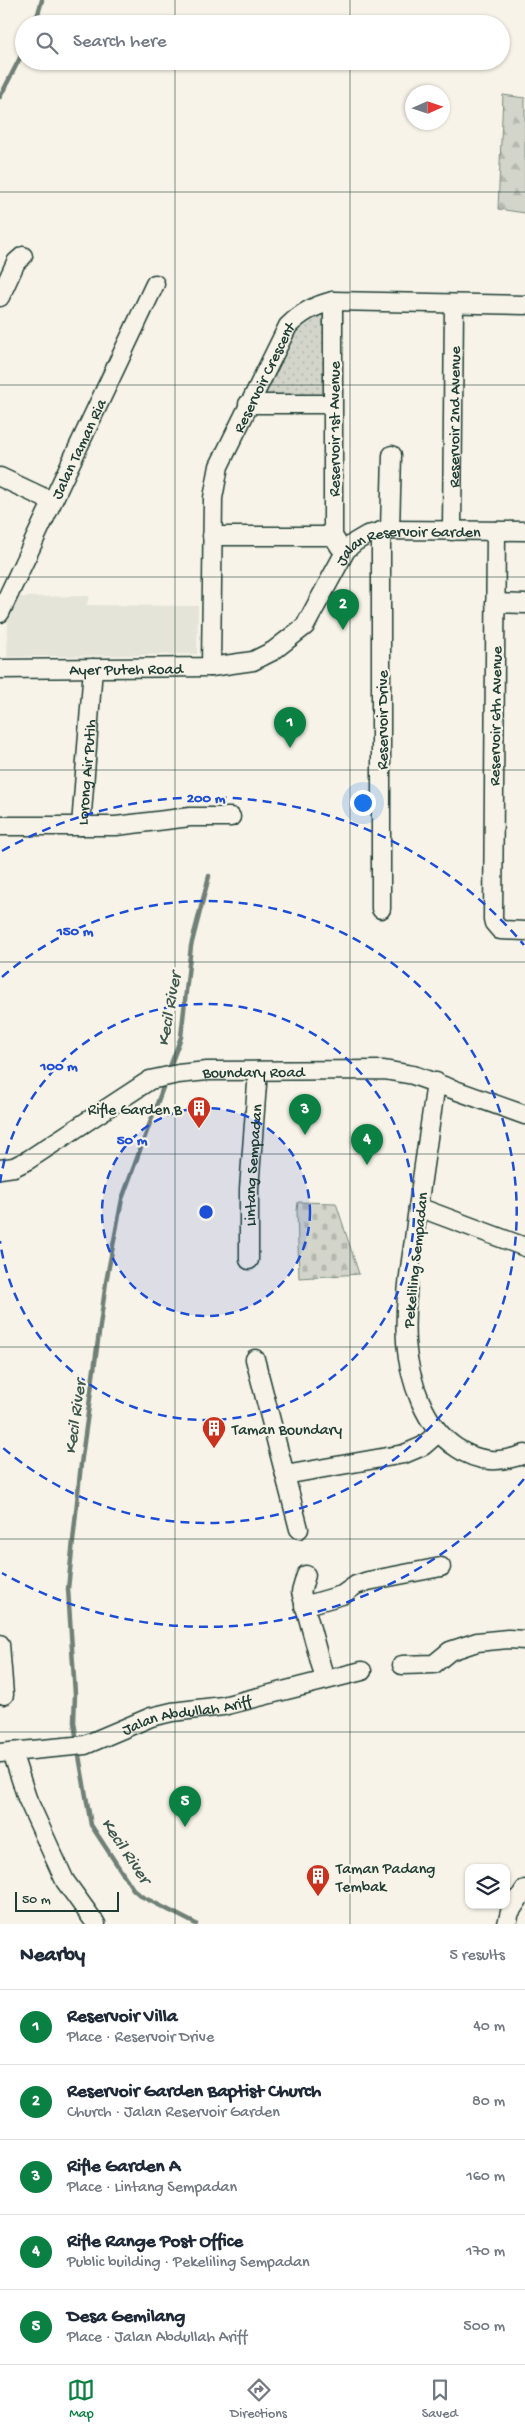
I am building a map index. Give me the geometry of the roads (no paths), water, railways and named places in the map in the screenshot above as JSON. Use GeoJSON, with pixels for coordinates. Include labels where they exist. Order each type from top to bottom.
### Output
{"type":"FeatureCollection","features":[{"type":"Feature","properties":{"kind":"street"},"geometry":{"type":"LineString","coordinates":[[0,297],[16,262],[23,256]]}},
{"type":"Feature","properties":{"kind":"street","name":"Jalan Taman Ria"},"geometry":{"type":"LineString","coordinates":[[0,613],[155,284]]}},
{"type":"Feature","properties":{"kind":"street","name":"Reservoir Crescent"},"geometry":{"type":"LineString","coordinates":[[211,667],[213,498],[218,466],[288,326],[298,315],[312,306],[333,301],[525,305]]}},
{"type":"Feature","properties":{"kind":"street","name":"Reservoir 1st Avenue"},"geometry":{"type":"LineString","coordinates":[[333,301],[334,536]]}},
{"type":"Feature","properties":{"kind":"street","name":"Reservoir 2nd Avenue"},"geometry":{"type":"LineString","coordinates":[[452,530],[454,304]]}},
{"type":"Feature","properties":{"kind":"street"},"geometry":{"type":"LineString","coordinates":[[248,404],[332,404]]}},
{"type":"Feature","properties":{"kind":"street"},"geometry":{"type":"LineString","coordinates":[[386,531],[392,455]]}},
{"type":"Feature","properties":{"kind":"street"},"geometry":{"type":"LineString","coordinates":[[0,477],[52,501]]}},
{"type":"Feature","properties":{"kind":"street","name":"Jalan Reservoir Garden"},"geometry":{"type":"LineString","coordinates":[[253,662],[273,651],[305,626],[346,550],[355,542],[386,531],[525,531]]}},
{"type":"Feature","properties":{"kind":"street","name":"Reservoir Drive"},"geometry":{"type":"LineString","coordinates":[[382,909],[386,531]]}},
{"type":"Feature","properties":{"kind":"street","name":"Reservoir 6th Avenue"},"geometry":{"type":"LineString","coordinates":[[496,531],[493,919],[497,927],[505,931],[525,931]]}},
{"type":"Feature","properties":{"kind":"street"},"geometry":{"type":"LineString","coordinates":[[212,536],[334,536],[340,548],[346,550]]}},
{"type":"Feature","properties":{"kind":"street"},"geometry":{"type":"LineString","coordinates":[[495,603],[525,604]]}},
{"type":"Feature","properties":{"kind":"street","name":"Ayer Puteh Road"},"geometry":{"type":"LineString","coordinates":[[0,669],[211,667],[253,662]]}},
{"type":"Feature","properties":{"kind":"street","name":"Lorong Air Putih"},"geometry":{"type":"LineString","coordinates":[[0,826],[81,826],[93,668]]}},
{"type":"Feature","properties":{"kind":"street"},"geometry":{"type":"LineString","coordinates":[[81,826],[116,826],[190,817],[231,817]]}},
{"type":"Feature","properties":{"kind":"street","name":"Boundary Road"},"geometry":{"type":"LineString","coordinates":[[0,1169],[14,1167],[28,1160],[123,1096],[168,1075],[258,1071],[384,1070],[413,1075],[436,1082],[525,1115]]}},
{"type":"Feature","properties":{"kind":"street","name":"Lintang Sempadan"},"geometry":{"type":"LineString","coordinates":[[249,1260],[249,1189],[258,1071]]}},
{"type":"Feature","properties":{"kind":"street","name":"Pekeliling Sempadan"},"geometry":{"type":"LineString","coordinates":[[436,1082],[410,1272],[407,1344],[416,1387],[426,1413],[438,1433]]}},
{"type":"Feature","properties":{"kind":"street"},"geometry":{"type":"LineString","coordinates":[[418,1208],[525,1247]]}},
{"type":"Feature","properties":{"kind":"street"},"geometry":{"type":"LineString","coordinates":[[256,1359],[299,1528]]}},
{"type":"Feature","properties":{"kind":"street"},"geometry":{"type":"LineString","coordinates":[[285,1475],[404,1454],[423,1446],[438,1433],[453,1445],[479,1460],[505,1460],[525,1454]]}},
{"type":"Feature","properties":{"kind":"street"},"geometry":{"type":"LineString","coordinates":[[304,1606],[342,1595],[362,1583],[441,1567]]}},
{"type":"Feature","properties":{"kind":"street"},"geometry":{"type":"LineString","coordinates":[[306,1575],[301,1587],[304,1606],[325,1680]]}},
{"type":"Feature","properties":{"kind":"street"},"geometry":{"type":"LineString","coordinates":[[402,1665],[429,1665],[456,1648],[477,1642],[508,1639],[525,1640]]}},
{"type":"Feature","properties":{"kind":"street"},"geometry":{"type":"LineString","coordinates":[[0,1644],[4,1695]]}},
{"type":"Feature","properties":{"kind":"street","name":"Jalan Abdullah Ariff"},"geometry":{"type":"LineString","coordinates":[[96,1924],[65,1881],[6,1752],[79,1745],[165,1714],[223,1706],[362,1672]]}},
{"type":"Feature","properties":{"kind":"street"},"geometry":{"type":"LineString","coordinates":[[508,1924],[510,1912],[525,1889]]}},
{"type":"Feature","properties":{"kind":"waterway"},"geometry":{"type":"LineString","coordinates":[[38,15],[42,0]]}},
{"type":"Feature","properties":{"kind":"waterway"},"geometry":{"type":"LineString","coordinates":[[0,97],[15,68]]}},
{"type":"Feature","properties":{"kind":"waterway","name":"Kecil River"},"geometry":{"type":"LineString","coordinates":[[168,1072],[181,1037],[191,946],[209,876]]}},
{"type":"Feature","properties":{"kind":"waterway","name":"Kecil River"},"geometry":{"type":"LineString","coordinates":[[77,1742],[74,1722],[75,1694],[68,1589],[81,1464],[106,1282],[122,1199],[165,1082]]}},
{"type":"Feature","properties":{"kind":"waterway","name":"Kecil River"},"geometry":{"type":"LineString","coordinates":[[78,1750],[91,1825],[133,1889],[141,1896],[196,1924]]}},
{"type":"Feature","properties":{"kind":"place","name":"Reservoir Garden Baptist Church"},"geometry":{"type":"Point","coordinates":[343,630]}},
{"type":"Feature","properties":{"kind":"place","name":"Reservoir Villa"},"geometry":{"type":"Point","coordinates":[290,748]}},
{"type":"Feature","properties":{"kind":"place","name":"Rifle Garden B"},"geometry":{"type":"Point","coordinates":[199,1129]}},
{"type":"Feature","properties":{"kind":"place","name":"Rifle Garden A"},"geometry":{"type":"Point","coordinates":[305,1135]}},
{"type":"Feature","properties":{"kind":"place","name":"Rifle Range Post Office"},"geometry":{"type":"Point","coordinates":[367,1165]}},
{"type":"Feature","properties":{"kind":"place","name":"Taman Boundary"},"geometry":{"type":"Point","coordinates":[214,1449]}},
{"type":"Feature","properties":{"kind":"place","name":"Desa Gemilang"},"geometry":{"type":"Point","coordinates":[185,1827]}},
{"type":"Feature","properties":{"kind":"place","name":"Taman Padang Tembak"},"geometry":{"type":"Point","coordinates":[318,1897]}}]}
